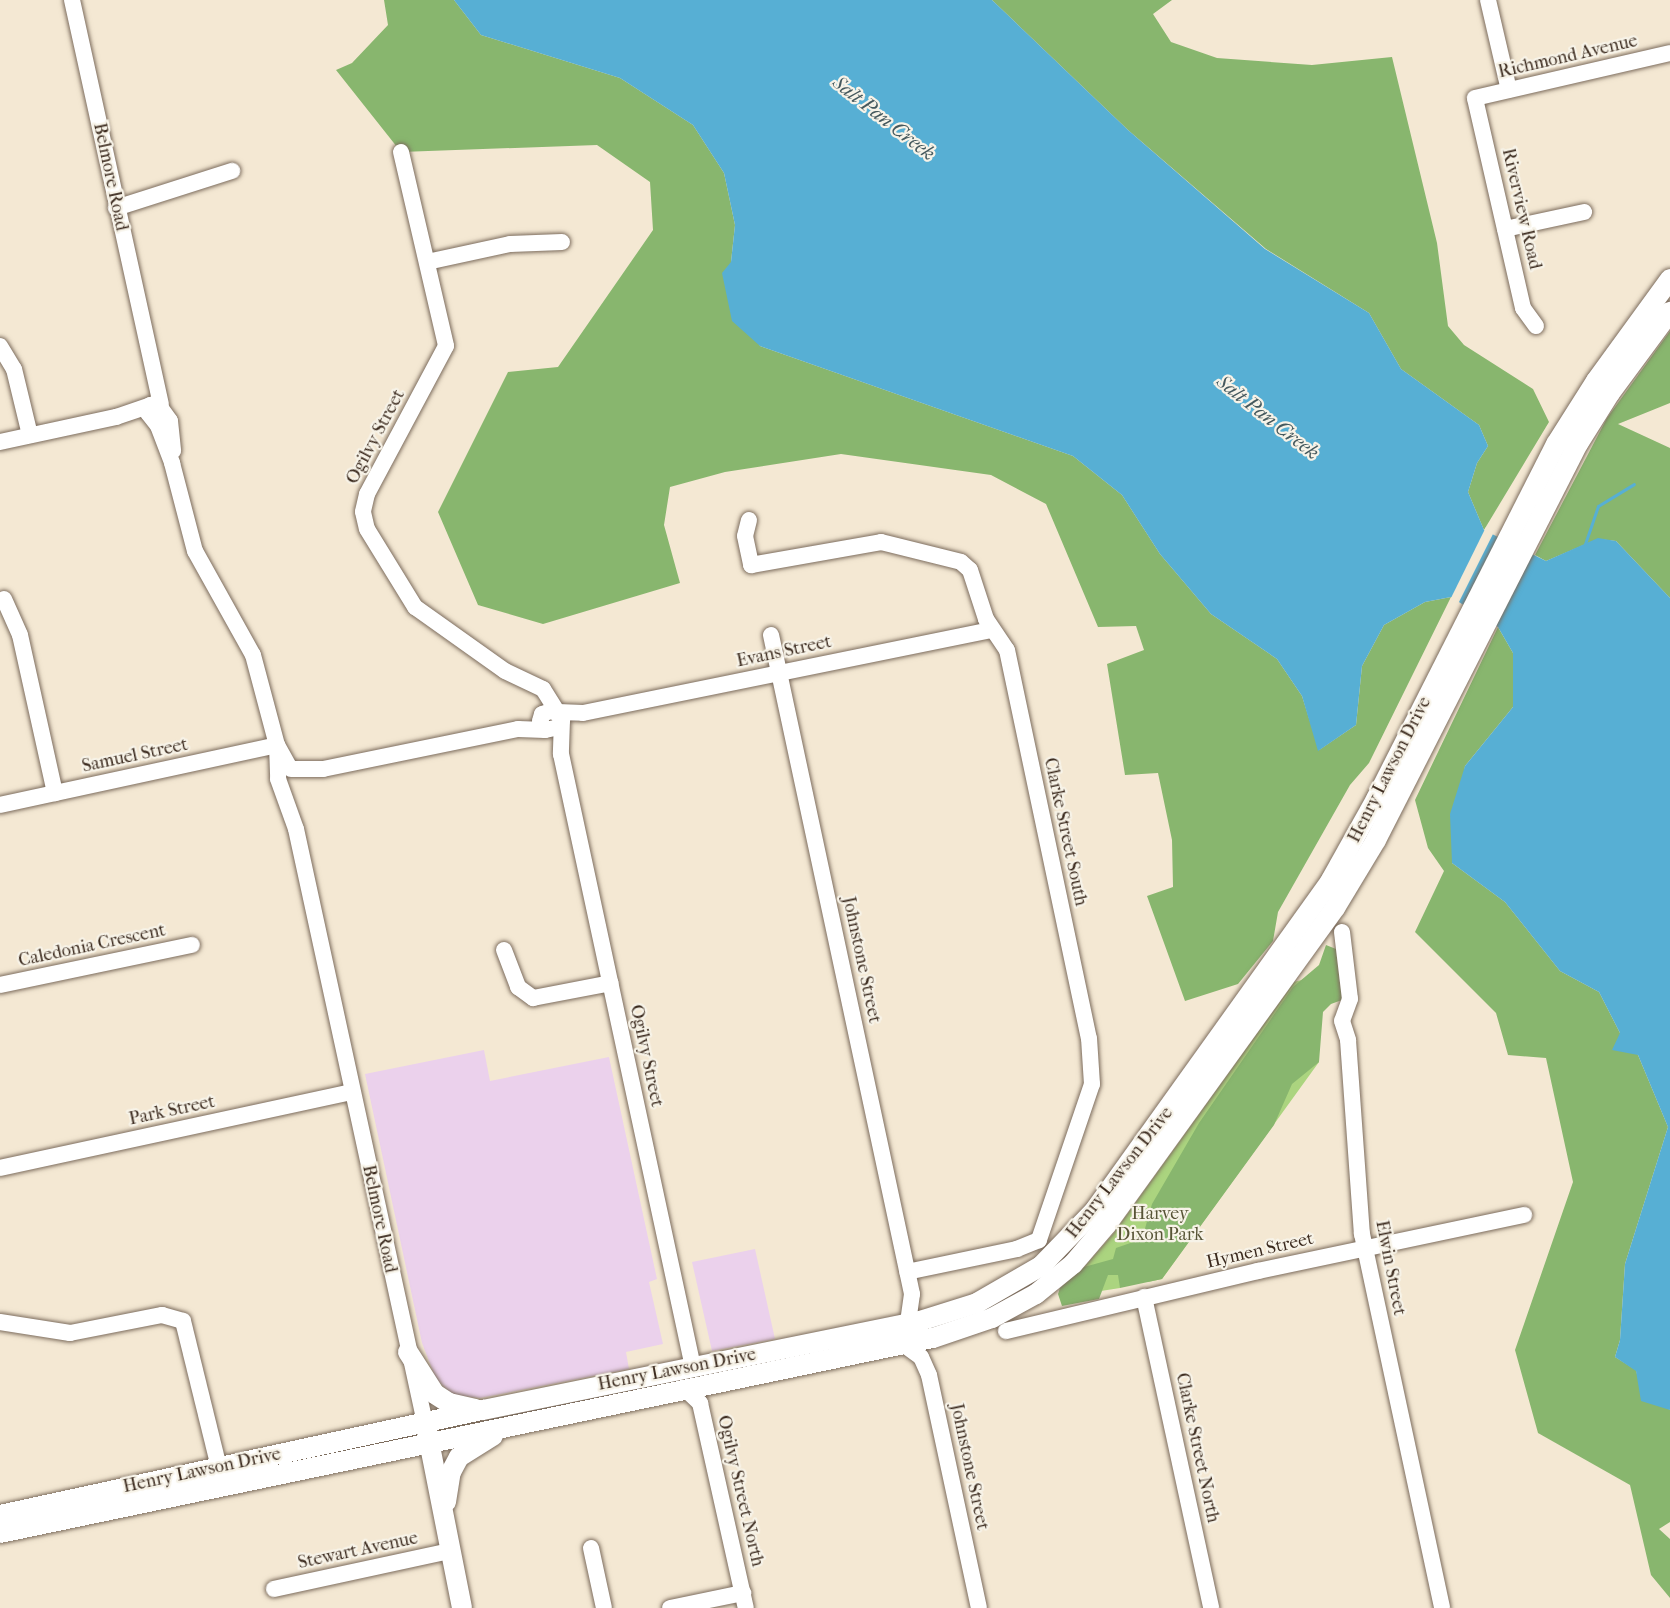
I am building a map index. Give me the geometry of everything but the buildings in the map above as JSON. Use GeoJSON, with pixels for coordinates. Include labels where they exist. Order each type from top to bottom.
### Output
{"type":"FeatureCollection","features":[{"type":"Feature","properties":{"kind":"main road","name":"Henry Lawson Drive"},"geometry":{"type":"LineString","coordinates":[[0,1533],[431,1443],[537,1418],[947,1335],[992,1318],[1036,1294],[1073,1264],[1107,1224],[1264,1008],[1280,969],[1341,864],[1398,776],[1596,381],[1670,279]]}},
{"type":"Feature","properties":{"kind":"main road","name":"Henry Lawson Drive"},"geometry":{"type":"LineString","coordinates":[[1529,514],[1610,393],[1670,312]]}},
{"type":"Feature","properties":{"kind":"main road","name":"Henry Lawson Drive"},"geometry":{"type":"LineString","coordinates":[[0,1515],[483,1410],[908,1324],[977,1303],[1010,1287],[1069,1240],[1255,990],[1280,969]]}},
{"type":"Feature","properties":{"kind":"main road"},"geometry":{"type":"LineString","coordinates":[[408,1353],[427,1384],[443,1401],[483,1410]]}},
{"type":"Feature","properties":{"kind":"main road"},"geometry":{"type":"LineString","coordinates":[[444,1520],[451,1472],[459,1457],[471,1446],[537,1418]]}},
{"type":"Feature","properties":{"kind":"main road","name":"Belmore Road"},"geometry":{"type":"LineString","coordinates":[[425,1423],[431,1443],[462,1608]]}},
{"type":"Feature","properties":{"kind":"street","name":"Belmore Road"},"geometry":{"type":"LineString","coordinates":[[72,0],[149,354],[155,409],[195,551],[253,655],[277,745],[288,776],[296,829],[425,1423]]}},
{"type":"Feature","properties":{"kind":"street"},"geometry":{"type":"LineString","coordinates":[[1488,0],[1509,90]]}},
{"type":"Feature","properties":{"kind":"street","name":"Richmond Avenue"},"geometry":{"type":"LineString","coordinates":[[1475,98],[1670,53]]}},
{"type":"Feature","properties":{"kind":"street","name":"Riverview Road"},"geometry":{"type":"LineString","coordinates":[[1475,98],[1524,308],[1536,326]]}},
{"type":"Feature","properties":{"kind":"street","name":"Ogilvy Street"},"geometry":{"type":"LineString","coordinates":[[400,152],[446,346],[369,488],[364,503],[365,520],[387,566],[415,607],[524,681],[551,721],[561,754],[693,1367]]}},
{"type":"Feature","properties":{"kind":"street"},"geometry":{"type":"LineString","coordinates":[[116,208],[232,171]]}},
{"type":"Feature","properties":{"kind":"street"},"geometry":{"type":"LineString","coordinates":[[1505,229],[1584,212]]}},
{"type":"Feature","properties":{"kind":"street"},"geometry":{"type":"LineString","coordinates":[[427,262],[510,244],[562,242]]}},
{"type":"Feature","properties":{"kind":"street"},"geometry":{"type":"LineString","coordinates":[[0,346],[14,369],[30,435]]}},
{"type":"Feature","properties":{"kind":"street"},"geometry":{"type":"LineString","coordinates":[[0,442],[155,409]]}},
{"type":"Feature","properties":{"kind":"street","name":"Clarke Street South"},"geometry":{"type":"LineString","coordinates":[[749,520],[745,536],[751,565],[881,542],[961,562],[973,576],[992,630],[1001,637],[1007,650],[1093,1075],[1039,1240],[1017,1249],[907,1272]]}},
{"type":"Feature","properties":{"kind":"street"},"geometry":{"type":"LineString","coordinates":[[4,599],[20,635],[55,793]]}},
{"type":"Feature","properties":{"kind":"street","name":"Evans Street"},"geometry":{"type":"LineString","coordinates":[[288,776],[992,630]]}},
{"type":"Feature","properties":{"kind":"street","name":"Johnstone Street"},"geometry":{"type":"LineString","coordinates":[[771,635],[912,1294],[921,1308],[933,1317]]}},
{"type":"Feature","properties":{"kind":"street","name":"Samuel Street"},"geometry":{"type":"LineString","coordinates":[[0,805],[277,745]]}},
{"type":"Feature","properties":{"kind":"street","name":"Elwin Street"},"geometry":{"type":"LineString","coordinates":[[1342,932],[1350,999],[1342,1021],[1349,1051],[1365,1248],[1442,1608]]}},
{"type":"Feature","properties":{"kind":"street","name":"Caledonia Crescent"},"geometry":{"type":"LineString","coordinates":[[0,985],[192,945]]}},
{"type":"Feature","properties":{"kind":"street"},"geometry":{"type":"LineString","coordinates":[[504,950],[518,987],[533,998],[611,984]]}},
{"type":"Feature","properties":{"kind":"street","name":"Park Street"},"geometry":{"type":"LineString","coordinates":[[0,1168],[352,1092]]}},
{"type":"Feature","properties":{"kind":"street","name":"Hymen Street"},"geometry":{"type":"LineString","coordinates":[[1005,1331],[1144,1297],[1524,1215]]}},
{"type":"Feature","properties":{"kind":"street","name":"Johnstone Street"},"geometry":{"type":"LineString","coordinates":[[908,1324],[912,1294]]}},
{"type":"Feature","properties":{"kind":"street","name":"Clarke Street North"},"geometry":{"type":"LineString","coordinates":[[1144,1297],[1211,1608]]}},
{"type":"Feature","properties":{"kind":"street"},"geometry":{"type":"LineString","coordinates":[[0,1322],[70,1333],[162,1315],[182,1314],[189,1335],[219,1468]]}},
{"type":"Feature","properties":{"kind":"street","name":"Johnstone Street"},"geometry":{"type":"LineString","coordinates":[[903,1344],[921,1357],[929,1375],[979,1608]]}},
{"type":"Feature","properties":{"kind":"street","name":"Ogilvy Street North"},"geometry":{"type":"LineString","coordinates":[[685,1389],[700,1403],[745,1600]]}},
{"type":"Feature","properties":{"kind":"street"},"geometry":{"type":"LineString","coordinates":[[591,1548],[604,1608]]}},
{"type":"Feature","properties":{"kind":"street","name":"Stewart Avenue"},"geometry":{"type":"LineString","coordinates":[[274,1589],[450,1551]]}},
{"type":"Feature","properties":{"kind":"street"},"geometry":{"type":"LineString","coordinates":[[670,1608],[745,1600]]}},
{"type":"Feature","properties":{"kind":"shaded area"},"geometry":{"type":"Polygon","coordinates":[[[484,1050],[490,1081],[609,1057],[657,1279],[649,1282],[663,1344],[626,1352],[629,1369],[480,1398],[453,1395],[436,1379],[422,1343],[365,1074],[484,1050]]]}},
{"type":"Feature","properties":{"kind":"shaded area"},"geometry":{"type":"Polygon","coordinates":[[[755,1249],[775,1339],[712,1351],[692,1262],[755,1249]]]}},
{"type":"Feature","properties":{"kind":"green space"},"geometry":{"type":"Polygon","coordinates":[[[384,0],[454,0],[481,35],[620,78],[693,125],[724,173],[735,225],[731,262],[760,346],[1073,456],[1122,495],[1160,554],[1211,614],[1277,659],[1302,696],[1319,750],[1356,725],[1362,666],[1384,625],[1425,602],[1451,597],[1369,763],[1350,785],[1278,912],[1273,941],[1238,984],[1185,1001],[1147,896],[1173,887],[1172,840],[1158,773],[1125,775],[1107,664],[1144,650],[1136,626],[1098,627],[1046,504],[991,475],[841,454],[725,472],[670,487],[664,525],[680,583],[543,624],[478,605],[438,512],[508,372],[558,367],[653,230],[650,182],[597,145],[401,152],[336,70],[352,63],[388,25],[384,0]]]}},
{"type":"Feature","properties":{"kind":"green space"},"geometry":{"type":"Polygon","coordinates":[[[992,0],[1172,0],[1153,14],[1171,42],[1217,58],[1312,65],[1392,57],[1437,243],[1448,326],[1464,345],[1533,389],[1549,422],[1484,530],[1468,492],[1477,463],[1488,446],[1479,425],[1401,369],[1369,313],[1266,249],[1128,130],[992,0]]]}},
{"type":"Feature","properties":{"kind":"green space"},"geometry":{"type":"Polygon","coordinates":[[[1670,331],[1670,403],[1618,424],[1670,448],[1670,598],[1616,541],[1598,539],[1546,561],[1535,555],[1607,418],[1670,331]]]}},
{"type":"Feature","properties":{"kind":"green space"},"geometry":{"type":"Polygon","coordinates":[[[1498,627],[1513,653],[1513,707],[1465,766],[1452,863],[1505,902],[1560,971],[1599,992],[1620,1033],[1638,1055],[1668,1127],[1625,1264],[1620,1340],[1615,1357],[1636,1370],[1641,1390],[1670,1410],[1670,1522],[1659,1529],[1670,1539],[1670,1598],[1651,1575],[1630,1485],[1538,1433],[1515,1350],[1573,1182],[1546,1058],[1508,1055],[1496,1013],[1415,932],[1444,871],[1428,848],[1415,800],[1498,627]]]}},
{"type":"Feature","properties":{"kind":"green space","name":"Harvey Dixon Park"},"geometry":{"type":"Polygon","coordinates":[[[1326,945],[1336,949],[1342,1000],[1331,1004],[1323,1012],[1319,1062],[1292,1084],[1274,1125],[1162,1279],[1120,1288],[1118,1275],[1108,1275],[1099,1299],[1062,1306],[1058,1294],[1060,1288],[1084,1267],[1113,1259],[1116,1248],[1142,1239],[1152,1204],[1199,1123],[1293,987],[1319,965],[1326,945]]]}},
{"type":"Feature","properties":{"kind":"green space","name":"Harvey Dixon Park"},"geometry":{"type":"Polygon","coordinates":[[[1324,974],[1310,996],[1319,1062],[1162,1279],[1148,1282],[1128,1264],[1120,1288],[1088,1293],[1078,1274],[1113,1234],[1294,982],[1324,974]]]}},
{"type":"Feature","properties":{"kind":"water","name":"Salt Pan Creek"},"geometry":{"type":"Polygon","coordinates":[[[454,0],[992,0],[1128,130],[1265,249],[1369,313],[1401,369],[1479,425],[1488,446],[1477,463],[1468,492],[1484,530],[1546,561],[1598,538],[1616,541],[1670,598],[1670,1410],[1641,1401],[1636,1371],[1615,1357],[1620,1340],[1625,1264],[1668,1127],[1638,1055],[1612,1050],[1620,1033],[1599,992],[1560,971],[1505,902],[1452,863],[1450,814],[1465,766],[1513,707],[1513,653],[1498,627],[1451,597],[1425,602],[1384,625],[1362,666],[1356,725],[1318,751],[1302,696],[1277,659],[1211,614],[1160,554],[1122,495],[1073,456],[760,346],[732,321],[722,273],[731,262],[735,225],[724,173],[693,125],[620,78],[481,35],[454,0]]]}},
{"type":"Feature","properties":{"kind":"pier"},"geometry":{"type":"Polygon","coordinates":[[[1486,527],[1494,532],[1458,604],[1450,600],[1486,527]]]}},
{"type":"Feature","properties":{"kind":"waterway"},"geometry":{"type":"LineString","coordinates":[[1585,544],[1598,506],[1634,484]]}}]}
